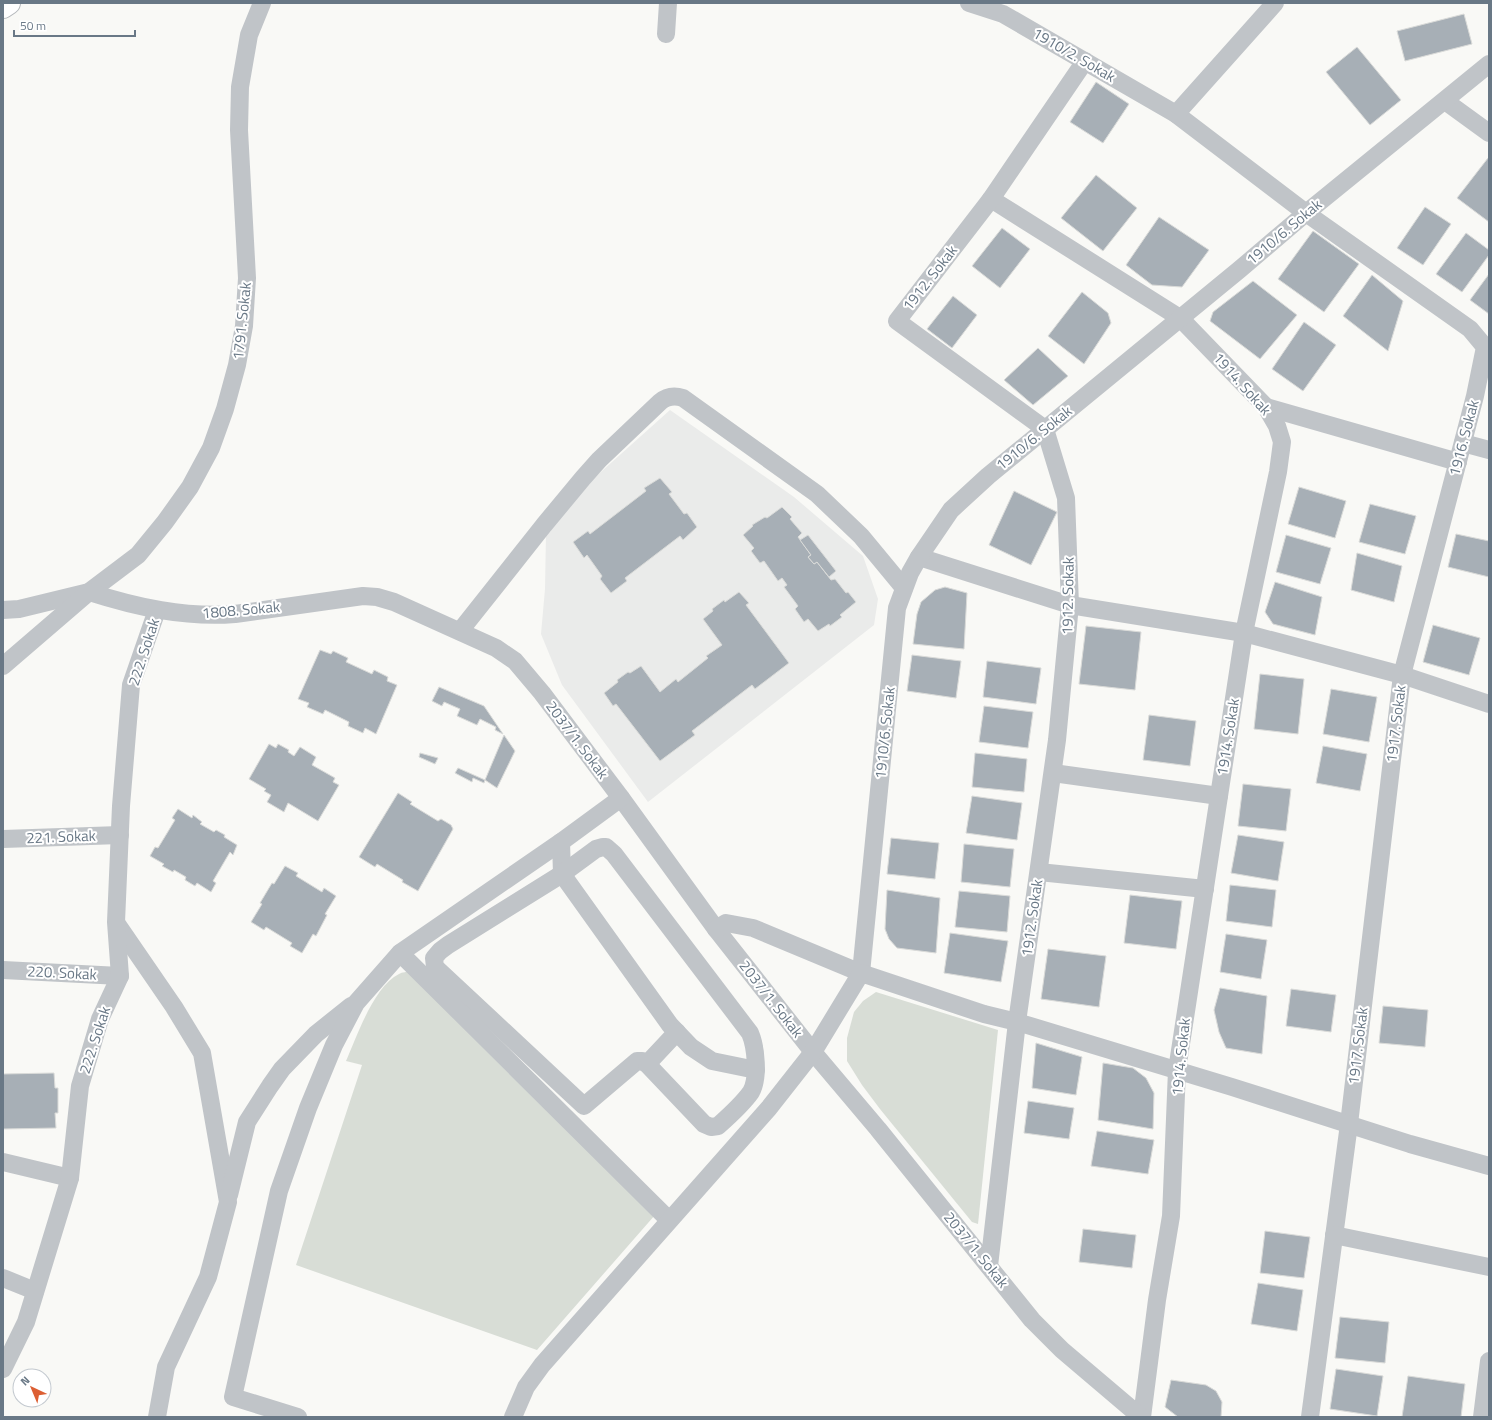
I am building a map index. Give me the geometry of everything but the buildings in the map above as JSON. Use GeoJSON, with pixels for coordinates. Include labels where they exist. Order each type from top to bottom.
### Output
{"type":"FeatureCollection","features":[{"type":"Feature","properties":{"kind":"highway"},"geometry":{"type":"LineString","coordinates":[[3,7],[9,3]]}},
{"type":"Feature","properties":{"kind":"street","name":"1791. Sokak"},"geometry":{"type":"LineString","coordinates":[[3,666],[89,592],[138,555],[165,522],[190,487],[211,448],[225,409],[237,365],[244,326],[247,278],[239,130],[240,87],[249,35],[262,3]]}},
{"type":"Feature","properties":{"kind":"street"},"geometry":{"type":"LineString","coordinates":[[666,34],[668,3]]}},
{"type":"Feature","properties":{"kind":"street","name":"1910/2. Sokak"},"geometry":{"type":"LineString","coordinates":[[969,3],[1005,8],[1085,61],[1176,114],[1306,213]]}},
{"type":"Feature","properties":{"kind":"street"},"geometry":{"type":"LineString","coordinates":[[1176,114],[1275,3]]}},
{"type":"Feature","properties":{"kind":"street","name":"1912. Sokak"},"geometry":{"type":"LineString","coordinates":[[988,1266],[1017,1022],[1058,740],[1070,605],[1066,498],[1045,429],[897,320],[991,199],[1085,61]]}},
{"type":"Feature","properties":{"kind":"street","name":"1910/6. Sokak"},"geometry":{"type":"LineString","coordinates":[[861,973],[897,608],[910,573],[951,510],[988,476],[1489,64]]}},
{"type":"Feature","properties":{"kind":"street"},"geometry":{"type":"LineString","coordinates":[[1445,101],[1489,133]]}},
{"type":"Feature","properties":{"kind":"street","name":"1914. Sokak"},"geometry":{"type":"LineString","coordinates":[[991,199],[1180,318],[1266,407],[1277,426],[1282,442],[1276,479],[1244,634],[1177,1070],[1171,1216],[1156,1300],[1142,1417]]}},
{"type":"Feature","properties":{"kind":"street","name":"1916. Sokak"},"geometry":{"type":"LineString","coordinates":[[1306,213],[1470,329],[1487,349],[1402,675]]}},
{"type":"Feature","properties":{"kind":"street"},"geometry":{"type":"LineString","coordinates":[[460,631],[544,525],[599,460],[663,399],[673,396],[683,398],[817,494],[861,536],[904,588]]}},
{"type":"Feature","properties":{"kind":"street"},"geometry":{"type":"LineString","coordinates":[[1266,407],[1458,462]]}},
{"type":"Feature","properties":{"kind":"street"},"geometry":{"type":"LineString","coordinates":[[1463,444],[1489,450]]}},
{"type":"Feature","properties":{"kind":"street"},"geometry":{"type":"LineString","coordinates":[[919,557],[1070,605],[1244,634],[1402,675],[1489,704]]}},
{"type":"Feature","properties":{"kind":"street","name":"1791. Sokak"},"geometry":{"type":"LineString","coordinates":[[3,610],[19,609],[89,592]]}},
{"type":"Feature","properties":{"kind":"street","name":"1808. Sokak"},"geometry":{"type":"LineString","coordinates":[[89,592],[123,603],[158,610],[215,616],[363,596],[377,597],[394,602]]}},
{"type":"Feature","properties":{"kind":"street","name":"2037/1. Sokak"},"geometry":{"type":"LineString","coordinates":[[394,602],[496,648],[515,661],[542,693],[621,798],[716,929],[813,1052],[878,1129],[1032,1320],[1062,1350],[1142,1417]]}},
{"type":"Feature","properties":{"kind":"street","name":"222. Sokak"},"geometry":{"type":"LineString","coordinates":[[3,1369],[26,1322],[70,1178],[80,1086],[100,1019],[120,976],[116,922],[120,835],[131,685],[158,610]]}},
{"type":"Feature","properties":{"kind":"street","name":"1917. Sokak"},"geometry":{"type":"LineString","coordinates":[[1310,1417],[1349,1124],[1402,675]]}},
{"type":"Feature","properties":{"kind":"street"},"geometry":{"type":"LineString","coordinates":[[1053,773],[1219,796]]}},
{"type":"Feature","properties":{"kind":"street"},"geometry":{"type":"LineString","coordinates":[[157,1417],[166,1367],[208,1276],[228,1202],[247,1122],[282,1069],[316,1034],[356,1003],[400,953],[561,842],[621,798]]}},
{"type":"Feature","properties":{"kind":"street","name":"221. Sokak"},"geometry":{"type":"LineString","coordinates":[[3,839],[120,835]]}},
{"type":"Feature","properties":{"kind":"street"},"geometry":{"type":"LineString","coordinates":[[561,842],[562,874],[670,1025],[691,1047],[712,1061],[756,1070]]}},
{"type":"Feature","properties":{"kind":"street"},"geometry":{"type":"LineString","coordinates":[[606,846],[609,848],[747,1028],[752,1038],[756,1070],[751,1091],[718,1126],[711,1127],[704,1124],[647,1064],[642,1061],[637,1061],[584,1106],[435,967],[434,958],[440,951],[562,874],[596,850],[606,846]]}},
{"type":"Feature","properties":{"kind":"street"},"geometry":{"type":"LineString","coordinates":[[1039,872],[1205,889]]}},
{"type":"Feature","properties":{"kind":"street"},"geometry":{"type":"LineString","coordinates":[[116,922],[174,1007],[202,1053],[228,1202]]}},
{"type":"Feature","properties":{"kind":"street"},"geometry":{"type":"LineString","coordinates":[[716,929],[726,923],[753,928],[861,973],[984,1014],[1017,1022],[1177,1070],[1410,1144],[1489,1166]]}},
{"type":"Feature","properties":{"kind":"street"},"geometry":{"type":"LineString","coordinates":[[400,953],[669,1220]]}},
{"type":"Feature","properties":{"kind":"street","name":"220. Sokak"},"geometry":{"type":"LineString","coordinates":[[3,970],[120,976]]}},
{"type":"Feature","properties":{"kind":"street"},"geometry":{"type":"LineString","coordinates":[[512,1417],[526,1387],[542,1365],[769,1108],[813,1052],[861,973]]}},
{"type":"Feature","properties":{"kind":"street"},"geometry":{"type":"LineString","coordinates":[[298,1417],[233,1397],[279,1191],[308,1108],[331,1052],[356,1003]]}},
{"type":"Feature","properties":{"kind":"street"},"geometry":{"type":"LineString","coordinates":[[647,1064],[677,1032]]}},
{"type":"Feature","properties":{"kind":"street"},"geometry":{"type":"LineString","coordinates":[[3,1162],[70,1178]]}},
{"type":"Feature","properties":{"kind":"street"},"geometry":{"type":"LineString","coordinates":[[1334,1235],[1489,1267]]}},
{"type":"Feature","properties":{"kind":"street"},"geometry":{"type":"LineString","coordinates":[[3,1278],[35,1291]]}},
{"type":"Feature","properties":{"kind":"street"},"geometry":{"type":"LineString","coordinates":[[1482,1417],[1489,1360]]}},
{"type":"Feature","properties":{"kind":"shaded area"},"geometry":{"type":"Polygon","coordinates":[[[670,410],[794,497],[863,556],[878,599],[874,625],[648,802],[562,685],[541,634],[545,589],[546,533],[583,488],[670,410]]]}},
{"type":"Feature","properties":{"kind":"shaded area"},"geometry":{"type":"Polygon","coordinates":[[[411,971],[655,1215],[537,1350],[296,1265],[362,1065],[346,1061],[374,1000],[390,980],[403,972],[411,971]]]}},
{"type":"Feature","properties":{"kind":"shaded area"},"geometry":{"type":"Polygon","coordinates":[[[876,992],[998,1030],[978,1224],[972,1222],[880,1109],[862,1085],[847,1061],[847,1038],[854,1012],[863,1001],[876,992]]]}}]}
